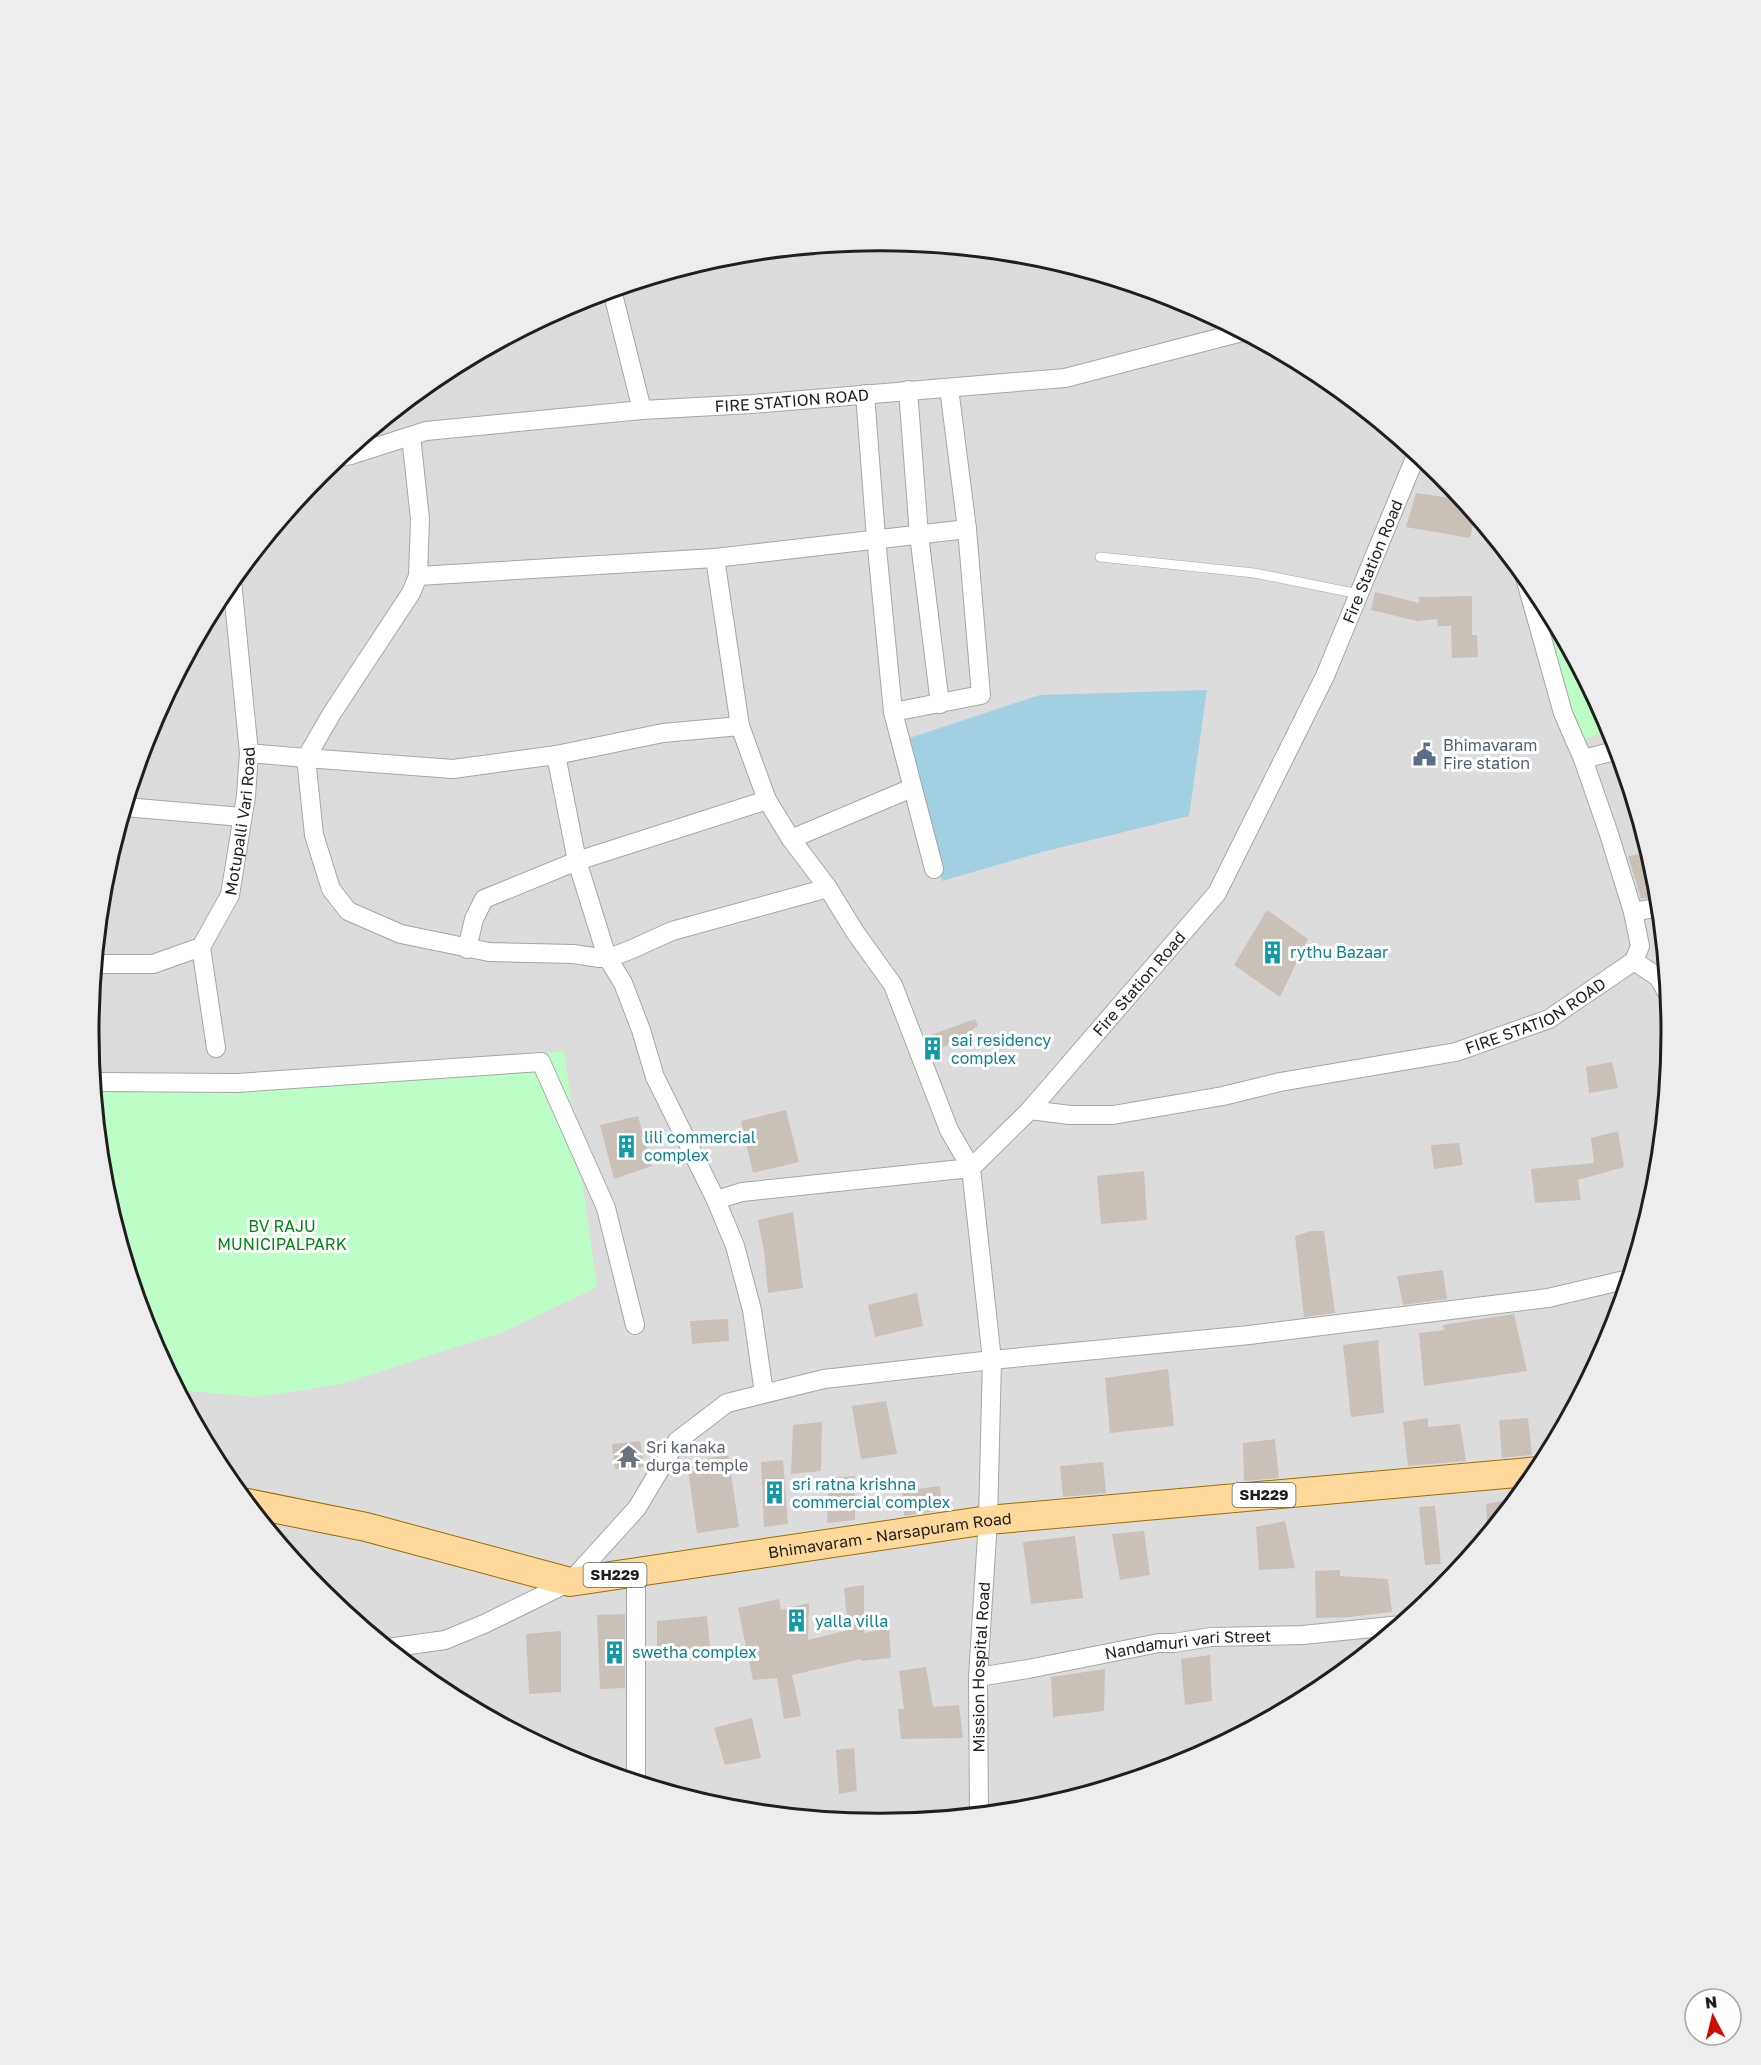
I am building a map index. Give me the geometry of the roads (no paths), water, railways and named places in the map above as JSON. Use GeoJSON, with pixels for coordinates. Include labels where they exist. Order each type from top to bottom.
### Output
{"type":"FeatureCollection","features":[{"type":"Feature","properties":{"kind":"main road","name":"Bhimavaram - Narsapuram Road"},"geometry":{"type":"LineString","coordinates":[[258,1505],[366,1527],[570,1582],[988,1520],[1526,1472]]}},
{"type":"Feature","properties":{"kind":"street"},"geometry":{"type":"LineString","coordinates":[[614,298],[642,410]]}},
{"type":"Feature","properties":{"kind":"street","name":"FIRE STATION ROAD"},"geometry":{"type":"LineString","coordinates":[[355,455],[426,431],[642,410],[752,404],[1065,378],[1231,335]]}},
{"type":"Feature","properties":{"kind":"street"},"geometry":{"type":"LineString","coordinates":[[893,712],[981,695],[967,529],[949,388]]}},
{"type":"Feature","properties":{"kind":"street"},"geometry":{"type":"LineString","coordinates":[[909,390],[919,535],[940,704]]}},
{"type":"Feature","properties":{"kind":"street"},"geometry":{"type":"LineString","coordinates":[[865,394],[893,712],[934,869]]}},
{"type":"Feature","properties":{"kind":"street"},"geometry":{"type":"LineString","coordinates":[[411,436],[420,519],[418,576],[411,593],[332,713],[306,758],[314,835],[331,889],[348,911],[401,934],[489,952],[607,957],[630,950],[672,931],[828,888]]}},
{"type":"Feature","properties":{"kind":"street","name":"Fire Station Road"},"geometry":{"type":"LineString","coordinates":[[971,1168],[1030,1110],[1217,893],[1325,676],[1413,462]]}},
{"type":"Feature","properties":{"kind":"street"},"geometry":{"type":"LineString","coordinates":[[418,576],[715,558],[967,529]]}},
{"type":"Feature","properties":{"kind":"street"},"geometry":{"type":"LineString","coordinates":[[715,558],[740,726],[767,800],[791,839],[828,888],[855,932],[893,985],[949,1130],[971,1168],[992,1360],[988,1520]]}},
{"type":"Feature","properties":{"kind":"street","name":"Motupalli Vari Road"},"geometry":{"type":"LineString","coordinates":[[201,947],[230,895],[249,753],[233,595]]}},
{"type":"Feature","properties":{"kind":"street"},"geometry":{"type":"LineString","coordinates":[[1538,611],[1563,713],[1609,834],[1633,912],[1640,946],[1634,961],[1660,980]]}},
{"type":"Feature","properties":{"kind":"street"},"geometry":{"type":"LineString","coordinates":[[249,753],[453,769],[556,755],[663,733],[740,726]]}},
{"type":"Feature","properties":{"kind":"street"},"geometry":{"type":"LineString","coordinates":[[1582,759],[1610,752]]}},
{"type":"Feature","properties":{"kind":"street"},"geometry":{"type":"LineString","coordinates":[[556,755],[576,861],[607,957],[623,983],[641,1030],[655,1077],[716,1200],[735,1246],[752,1310],[764,1393]]}},
{"type":"Feature","properties":{"kind":"street"},"geometry":{"type":"LineString","coordinates":[[791,839],[912,788]]}},
{"type":"Feature","properties":{"kind":"street"},"geometry":{"type":"LineString","coordinates":[[467,948],[474,919],[484,899],[576,861],[767,800]]}},
{"type":"Feature","properties":{"kind":"street"},"geometry":{"type":"LineString","coordinates":[[132,808],[242,817]]}},
{"type":"Feature","properties":{"kind":"street"},"geometry":{"type":"LineString","coordinates":[[1633,912],[1652,909]]}},
{"type":"Feature","properties":{"kind":"street"},"geometry":{"type":"LineString","coordinates":[[103,964],[153,964],[201,947],[216,1048]]}},
{"type":"Feature","properties":{"kind":"street","name":"FIRE STATION ROAD"},"geometry":{"type":"LineString","coordinates":[[1030,1110],[1070,1115],[1113,1115],[1223,1096],[1280,1082],[1456,1052],[1549,1020],[1634,961]]}},
{"type":"Feature","properties":{"kind":"street"},"geometry":{"type":"LineString","coordinates":[[101,1082],[237,1083],[541,1062],[606,1208],[635,1325]]}},
{"type":"Feature","properties":{"kind":"street"},"geometry":{"type":"LineString","coordinates":[[716,1200],[742,1192],[971,1168]]}},
{"type":"Feature","properties":{"kind":"street"},"geometry":{"type":"LineString","coordinates":[[397,1647],[445,1640],[484,1624],[570,1582],[637,1508],[677,1441],[727,1403],[824,1379],[1250,1335],[1548,1298],[1622,1281]]}},
{"type":"Feature","properties":{"kind":"street","name":"Mission Hospital Road"},"geometry":{"type":"LineString","coordinates":[[979,1807],[978,1677],[988,1520]]}},
{"type":"Feature","properties":{"kind":"street"},"geometry":{"type":"LineString","coordinates":[[636,1572],[636,1775]]}},
{"type":"Feature","properties":{"kind":"street","name":"Nandamuri vari Street"},"geometry":{"type":"LineString","coordinates":[[978,1677],[1159,1643],[1211,1637],[1303,1635],[1388,1626]]}},
{"type":"Feature","properties":{"kind":"lane"},"geometry":{"type":"LineString","coordinates":[[1100,557],[1254,573],[1359,594]]}},
{"type":"Feature","properties":{"kind":"water"},"geometry":{"type":"Polygon","coordinates":[[[1207,690],[1189,816],[1042,852],[942,881],[906,739],[1040,695],[1207,690]]]}},
{"type":"Feature","properties":{"kind":"place","name":"Bhimavaram Fire station"},"geometry":{"type":"Point","coordinates":[1425,754]}},
{"type":"Feature","properties":{"kind":"place","name":"rythu Bazaar"},"geometry":{"type":"Point","coordinates":[1272,952]}},
{"type":"Feature","properties":{"kind":"place","name":"sai residency complex"},"geometry":{"type":"Point","coordinates":[933,1049]}},
{"type":"Feature","properties":{"kind":"place","name":"lili commercial complex"},"geometry":{"type":"Point","coordinates":[626,1146]}},
{"type":"Feature","properties":{"kind":"place","name":"Sri kanaka durga temple"},"geometry":{"type":"Point","coordinates":[628,1456]}},
{"type":"Feature","properties":{"kind":"place","name":"sri ratna krishna commercial complex"},"geometry":{"type":"Point","coordinates":[774,1493]}},
{"type":"Feature","properties":{"kind":"place","name":"yalla villa"},"geometry":{"type":"Point","coordinates":[797,1621]}},
{"type":"Feature","properties":{"kind":"place","name":"swetha complex"},"geometry":{"type":"Point","coordinates":[614,1652]}},
{"type":"Feature","properties":{"kind":"park label","name":"BV RAJU MUNICIPALPARK"},"geometry":{"type":"Point","coordinates":[282,1235]}}]}
